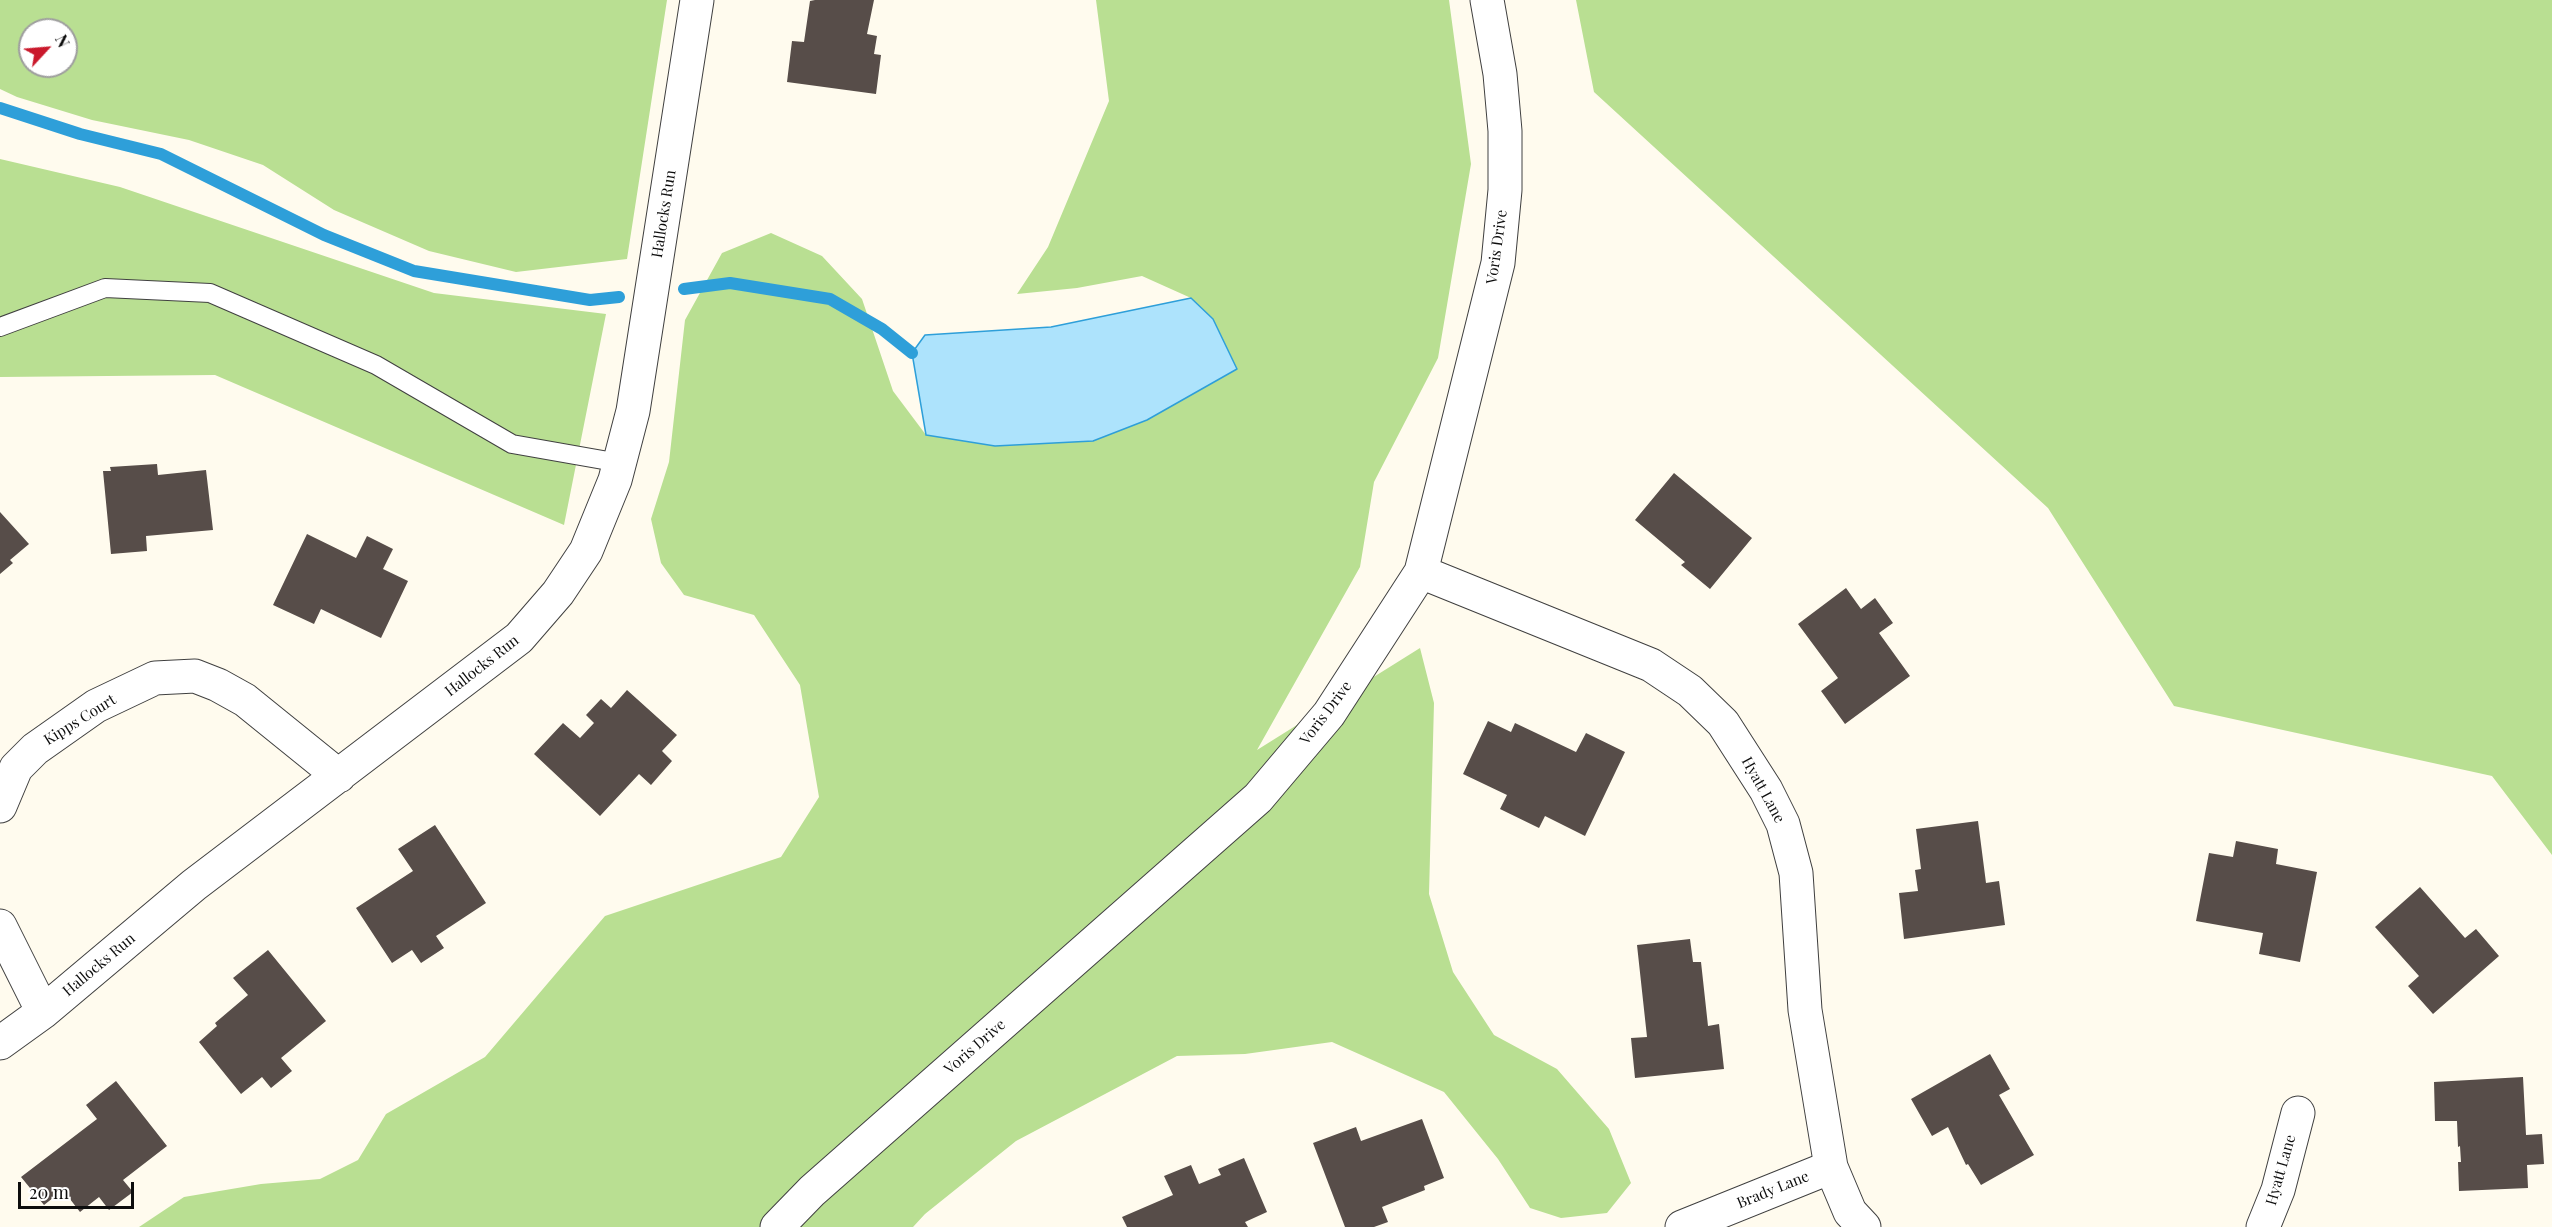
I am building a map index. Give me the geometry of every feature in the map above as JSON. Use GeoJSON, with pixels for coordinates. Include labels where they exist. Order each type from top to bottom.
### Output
{"type":"FeatureCollection","features":[{"type":"Feature","properties":{"kind":"street","name":"Hallocks Run"},"geometry":{"type":"LineString","coordinates":[[0,1043],[43,1012],[194,885],[519,638],[558,593],[586,551],[615,480],[633,411],[697,0]]}},
{"type":"Feature","properties":{"kind":"street","name":"Voris Drive"},"geometry":{"type":"LineString","coordinates":[[777,1227],[821,1183],[1258,798],[1329,714],[1420,572],[1498,263],[1505,190],[1505,131],[1500,74],[1487,0]]}},
{"type":"Feature","properties":{"kind":"street","name":"Hyatt Lane"},"geometry":{"type":"LineString","coordinates":[[1420,572],[1651,664],[1690,690],[1723,723],[1766,790],[1783,824],[1796,873],[1805,1010],[1831,1167],[1850,1212],[1864,1227]]}},
{"type":"Feature","properties":{"kind":"street","name":"Kipps Court"},"geometry":{"type":"LineString","coordinates":[[0,806],[16,768],[35,749],[96,706],[154,678],[195,676],[218,685],[245,700],[339,776]]}},
{"type":"Feature","properties":{"kind":"street"},"geometry":{"type":"LineString","coordinates":[[0,926],[43,1012]]}},
{"type":"Feature","properties":{"kind":"street","name":"Hyatt Lane"},"geometry":{"type":"LineString","coordinates":[[2262,1227],[2278,1190],[2298,1113]]}},
{"type":"Feature","properties":{"kind":"street","name":"Brady Lane"},"geometry":{"type":"LineString","coordinates":[[1682,1227],[1831,1167]]}},
{"type":"Feature","properties":{"kind":"lane"},"geometry":{"type":"LineString","coordinates":[[0,327],[105,288],[210,293],[376,365],[513,444],[620,463]]}},
{"type":"Feature","properties":{"kind":"green space"},"geometry":{"type":"Polygon","coordinates":[[[0,0],[667,0],[627,259],[516,272],[429,251],[334,210],[263,165],[189,140],[92,120],[17,97],[0,89],[0,0]]]}},
{"type":"Feature","properties":{"kind":"green space"},"geometry":{"type":"Polygon","coordinates":[[[1096,0],[1449,0],[1471,164],[1438,358],[1374,482],[1360,567],[1257,750],[1420,648],[1434,703],[1429,894],[1453,972],[1494,1035],[1557,1069],[1609,1129],[1631,1183],[1607,1213],[1561,1218],[1530,1208],[1498,1159],[1444,1092],[1332,1042],[1245,1054],[1177,1056],[1016,1141],[925,1214],[913,1227],[139,1227],[184,1197],[261,1184],[320,1179],[358,1160],[386,1114],[485,1057],[605,916],[781,857],[819,797],[800,685],[754,615],[684,595],[661,563],[651,519],[669,462],[685,320],[722,253],[771,233],[822,256],[862,299],[893,391],[926,435],[1237,369],[1213,319],[1191,298],[1142,276],[1077,288],[1017,294],[1048,247],[1109,101],[1096,0]]]}},
{"type":"Feature","properties":{"kind":"green space"},"geometry":{"type":"Polygon","coordinates":[[[1576,0],[2552,0],[2552,855],[2492,776],[2174,706],[2048,508],[1594,92],[1576,0]]]}},
{"type":"Feature","properties":{"kind":"green space"},"geometry":{"type":"Polygon","coordinates":[[[0,159],[120,187],[434,293],[606,314],[564,525],[215,375],[0,377],[0,159]]]}},
{"type":"Feature","properties":{"kind":"water"},"geometry":{"type":"Polygon","coordinates":[[[1191,298],[1213,319],[1237,369],[1147,420],[1093,441],[995,446],[926,435],[912,353],[925,335],[1051,327],[1191,298]]]}},
{"type":"Feature","properties":{"kind":"building"},"geometry":{"type":"Polygon","coordinates":[[[874,0],[867,34],[877,36],[874,54],[881,55],[876,94],[787,82],[792,41],[804,42],[810,1],[874,0]]]}},
{"type":"Feature","properties":{"kind":"building"},"geometry":{"type":"Polygon","coordinates":[[[157,464],[158,475],[206,470],[213,530],[146,536],[147,551],[111,554],[103,471],[111,471],[110,467],[157,464]]]}},
{"type":"Feature","properties":{"kind":"building"},"geometry":{"type":"Polygon","coordinates":[[[1674,473],[1752,538],[1710,589],[1681,565],[1685,562],[1635,520],[1674,473]]]}},
{"type":"Feature","properties":{"kind":"building"},"geometry":{"type":"Polygon","coordinates":[[[0,512],[29,544],[10,560],[13,563],[0,574],[0,512]]]}},
{"type":"Feature","properties":{"kind":"building"},"geometry":{"type":"Polygon","coordinates":[[[307,534],[356,558],[367,536],[393,549],[383,569],[408,581],[381,638],[321,609],[314,624],[273,605],[307,534]]]}},
{"type":"Feature","properties":{"kind":"building"},"geometry":{"type":"Polygon","coordinates":[[[1846,588],[1861,609],[1875,598],[1893,623],[1879,633],[1910,676],[1845,724],[1821,691],[1838,678],[1798,624],[1846,588]]]}},
{"type":"Feature","properties":{"kind":"building"},"geometry":{"type":"Polygon","coordinates":[[[627,690],[677,735],[662,751],[672,761],[651,785],[639,774],[600,816],[534,754],[563,723],[580,738],[594,723],[586,715],[601,699],[611,708],[627,690]]]}},
{"type":"Feature","properties":{"kind":"building"},"geometry":{"type":"Polygon","coordinates":[[[1488,721],[1511,732],[1515,723],[1576,752],[1586,733],[1625,752],[1585,836],[1545,816],[1539,828],[1500,809],[1507,795],[1463,774],[1488,721]]]}},
{"type":"Feature","properties":{"kind":"building"},"geometry":{"type":"Polygon","coordinates":[[[1978,821],[1986,883],[1999,881],[2005,925],[1904,939],[1899,893],[1918,891],[1915,870],[1921,869],[1916,829],[1978,821]]]}},
{"type":"Feature","properties":{"kind":"building"},"geometry":{"type":"Polygon","coordinates":[[[435,825],[486,903],[436,936],[444,948],[421,963],[412,950],[392,963],[356,908],[413,871],[398,849],[435,825]]]}},
{"type":"Feature","properties":{"kind":"building"},"geometry":{"type":"Polygon","coordinates":[[[2236,841],[2278,849],[2276,864],[2317,872],[2300,962],[2259,954],[2263,933],[2196,921],[2209,853],[2233,857],[2236,841]]]}},
{"type":"Feature","properties":{"kind":"building"},"geometry":{"type":"Polygon","coordinates":[[[2420,887],[2465,938],[2476,929],[2499,956],[2433,1014],[2408,986],[2419,976],[2375,927],[2420,887]]]}},
{"type":"Feature","properties":{"kind":"building"},"geometry":{"type":"Polygon","coordinates":[[[1690,939],[1693,962],[1701,962],[1708,1026],[1719,1024],[1724,1069],[1635,1078],[1631,1038],[1647,1037],[1637,945],[1690,939]]]}},
{"type":"Feature","properties":{"kind":"building"},"geometry":{"type":"Polygon","coordinates":[[[268,950],[326,1021],[281,1058],[292,1071],[271,1088],[262,1077],[241,1094],[199,1042],[217,1026],[215,1023],[248,995],[233,978],[268,950]]]}},
{"type":"Feature","properties":{"kind":"building"},"geometry":{"type":"Polygon","coordinates":[[[1990,1054],[2010,1089],[1999,1095],[2034,1155],[1981,1185],[1968,1164],[1966,1165],[1948,1127],[1932,1136],[1911,1099],[1990,1054]]]}},
{"type":"Feature","properties":{"kind":"building"},"geometry":{"type":"Polygon","coordinates":[[[2523,1077],[2526,1135],[2542,1134],[2544,1164],[2527,1165],[2528,1188],[2459,1191],[2458,1162],[2461,1162],[2457,1121],[2435,1121],[2434,1082],[2523,1077]]]}},
{"type":"Feature","properties":{"kind":"building"},"geometry":{"type":"Polygon","coordinates":[[[116,1081],[167,1146],[123,1180],[133,1192],[109,1210],[99,1197],[80,1212],[63,1190],[44,1205],[21,1177],[97,1119],[86,1105],[116,1081]]]}},
{"type":"Feature","properties":{"kind":"building"},"geometry":{"type":"Polygon","coordinates":[[[1422,1119],[1444,1178],[1424,1186],[1425,1190],[1382,1207],[1388,1222],[1374,1227],[1345,1227],[1313,1143],[1356,1127],[1361,1141],[1422,1119]]]}},
{"type":"Feature","properties":{"kind":"building"},"geometry":{"type":"Polygon","coordinates":[[[1244,1158],[1267,1212],[1245,1222],[1248,1227],[1127,1227],[1122,1217],[1173,1195],[1164,1176],[1191,1165],[1199,1184],[1221,1175],[1218,1169],[1244,1158]]]}},
{"type":"Feature","properties":{"kind":"waterway"},"geometry":{"type":"LineString","coordinates":[[0,108],[80,134],[161,154],[324,235],[414,271],[590,300],[619,297]]}},
{"type":"Feature","properties":{"kind":"waterway"},"geometry":{"type":"LineString","coordinates":[[684,289],[730,283],[830,299],[882,329],[912,353]]}}]}
